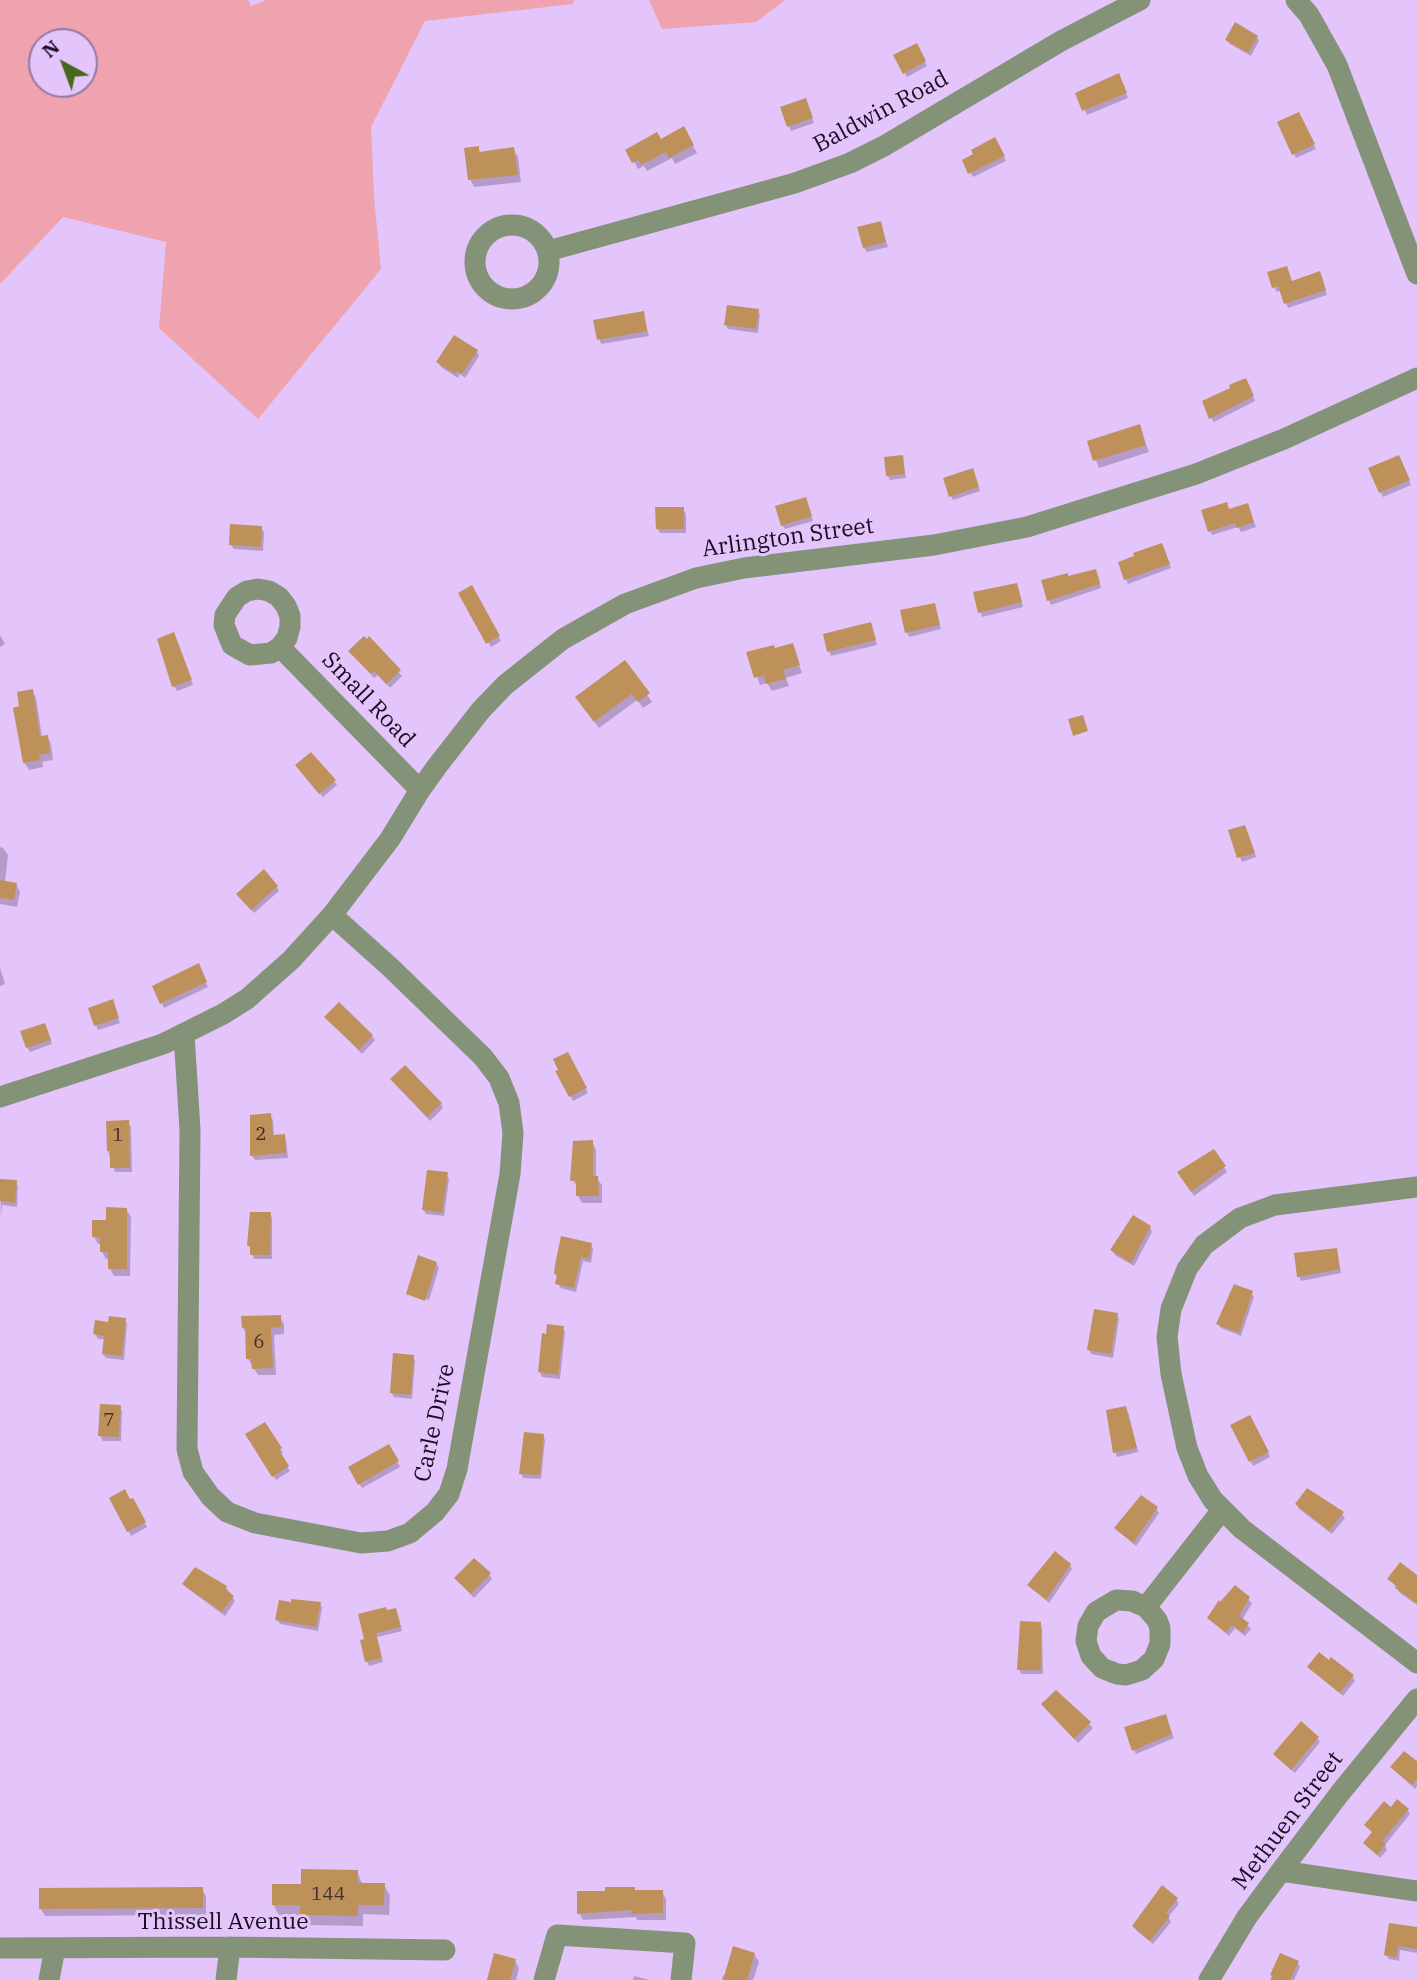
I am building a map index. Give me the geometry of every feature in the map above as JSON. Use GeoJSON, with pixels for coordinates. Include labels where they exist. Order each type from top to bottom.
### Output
{"type":"FeatureCollection","features":[{"type":"Feature","properties":{"kind":"street","name":"Baldwin Road"},"geometry":{"type":"LineString","coordinates":[[548,251],[795,184],[850,163],[884,146],[1060,41],[1140,0]]}},
{"type":"Feature","properties":{"kind":"street"},"geometry":{"type":"LineString","coordinates":[[1296,0],[1314,23],[1337,65],[1417,274]]}},
{"type":"Feature","properties":{"kind":"street","name":"Arlington Street"},"geometry":{"type":"LineString","coordinates":[[0,1096],[163,1044],[247,999],[291,960],[332,915],[390,839],[420,790],[468,726],[505,685],[563,639],[625,604],[696,578],[744,568],[934,545],[1027,527],[1196,474],[1307,429],[1417,378]]}},
{"type":"Feature","properties":{"kind":"street","name":"Small Road"},"geometry":{"type":"LineString","coordinates":[[280,647],[420,790]]}},
{"type":"Feature","properties":{"kind":"street","name":"Carle Drive"},"geometry":{"type":"LineString","coordinates":[[184,1034],[190,1130],[187,1448],[193,1472],[209,1496],[227,1512],[255,1523],[361,1543],[388,1541],[410,1533],[435,1512],[449,1494],[457,1469],[510,1174],[513,1133],[509,1103],[499,1078],[483,1057],[332,915]]}},
{"type":"Feature","properties":{"kind":"street"},"geometry":{"type":"LineString","coordinates":[[1417,1187],[1262,1208],[1240,1218],[1204,1245],[1187,1269],[1175,1294],[1167,1337],[1171,1374],[1192,1463],[1205,1488],[1222,1510],[1242,1529],[1417,1663]]}},
{"type":"Feature","properties":{"kind":"street"},"geometry":{"type":"LineString","coordinates":[[1146,1607],[1222,1510]]}},
{"type":"Feature","properties":{"kind":"street","name":"Methuen Street"},"geometry":{"type":"LineString","coordinates":[[1209,1980],[1247,1917],[1281,1871],[1417,1699]]}},
{"type":"Feature","properties":{"kind":"street"},"geometry":{"type":"LineString","coordinates":[[1281,1871],[1417,1891]]}},
{"type":"Feature","properties":{"kind":"street"},"geometry":{"type":"LineString","coordinates":[[544,1980],[556,1935],[685,1943],[681,1980]]}},
{"type":"Feature","properties":{"kind":"street"},"geometry":{"type":"LineString","coordinates":[[226,1980],[230,1947]]}},
{"type":"Feature","properties":{"kind":"street","name":"Thissell Avenue"},"geometry":{"type":"LineString","coordinates":[[0,1948],[445,1950]]}},
{"type":"Feature","properties":{"kind":"street"},"geometry":{"type":"LineString","coordinates":[[49,1980],[55,1948]]}},
{"type":"Feature","properties":{"kind":"shaded area"},"geometry":{"type":"Polygon","coordinates":[[[0,0],[248,0],[251,6],[266,0],[574,0],[573,4],[425,21],[371,127],[381,269],[258,419],[159,328],[166,242],[63,217],[0,284],[0,0]]]}},
{"type":"Feature","properties":{"kind":"shaded area"},"geometry":{"type":"Polygon","coordinates":[[[649,0],[785,0],[756,22],[662,29],[649,0]]]}},
{"type":"Feature","properties":{"kind":"building"},"geometry":{"type":"Polygon","coordinates":[[[1235,22],[1258,36],[1248,53],[1225,40],[1235,22]]]}},
{"type":"Feature","properties":{"kind":"building"},"geometry":{"type":"Polygon","coordinates":[[[917,43],[926,61],[903,74],[893,55],[917,43]]]}},
{"type":"Feature","properties":{"kind":"building"},"geometry":{"type":"Polygon","coordinates":[[[1119,73],[1127,93],[1082,111],[1075,93],[1119,73]]]}},
{"type":"Feature","properties":{"kind":"building"},"geometry":{"type":"Polygon","coordinates":[[[806,98],[813,118],[787,127],[780,107],[806,98]]]}},
{"type":"Feature","properties":{"kind":"building"},"geometry":{"type":"Polygon","coordinates":[[[1299,112],[1315,144],[1292,155],[1277,122],[1299,112]]]}},
{"type":"Feature","properties":{"kind":"building"},"geometry":{"type":"Polygon","coordinates":[[[684,126],[694,145],[669,158],[666,152],[641,165],[639,160],[632,163],[625,150],[657,132],[661,139],[684,126]]]}},
{"type":"Feature","properties":{"kind":"building"},"geometry":{"type":"Polygon","coordinates":[[[995,137],[1005,156],[968,174],[962,160],[973,154],[971,150],[995,137]]]}},
{"type":"Feature","properties":{"kind":"building"},"geometry":{"type":"Polygon","coordinates":[[[479,146],[479,152],[514,147],[518,175],[468,180],[464,148],[479,146]]]}},
{"type":"Feature","properties":{"kind":"building"},"geometry":{"type":"Polygon","coordinates":[[[881,221],[886,242],[863,248],[857,227],[881,221]]]}},
{"type":"Feature","properties":{"kind":"building"},"geometry":{"type":"Polygon","coordinates":[[[1287,266],[1292,281],[1320,271],[1326,290],[1284,304],[1278,286],[1272,288],[1267,272],[1287,266]]]}},
{"type":"Feature","properties":{"kind":"building"},"geometry":{"type":"Polygon","coordinates":[[[727,305],[759,309],[756,329],[724,325],[727,305]]]}},
{"type":"Feature","properties":{"kind":"building"},"geometry":{"type":"Polygon","coordinates":[[[644,311],[647,331],[597,340],[593,320],[644,311]]]}},
{"type":"Feature","properties":{"kind":"building"},"geometry":{"type":"Polygon","coordinates":[[[454,335],[478,350],[462,374],[457,371],[455,374],[436,362],[454,335]]]}},
{"type":"Feature","properties":{"kind":"building"},"geometry":{"type":"Polygon","coordinates":[[[1246,378],[1254,396],[1209,419],[1202,401],[1246,378]]]}},
{"type":"Feature","properties":{"kind":"building"},"geometry":{"type":"Polygon","coordinates":[[[1140,424],[1146,445],[1093,461],[1087,441],[1140,424]]]}},
{"type":"Feature","properties":{"kind":"building"},"geometry":{"type":"Polygon","coordinates":[[[903,455],[905,474],[886,476],[884,457],[903,455]]]}},
{"type":"Feature","properties":{"kind":"building"},"geometry":{"type":"Polygon","coordinates":[[[1399,455],[1410,480],[1379,493],[1368,468],[1399,455]]]}},
{"type":"Feature","properties":{"kind":"building"},"geometry":{"type":"Polygon","coordinates":[[[973,468],[979,487],[949,497],[943,478],[973,468]]]}},
{"type":"Feature","properties":{"kind":"building"},"geometry":{"type":"Polygon","coordinates":[[[806,497],[812,516],[781,526],[775,506],[806,497]]]}},
{"type":"Feature","properties":{"kind":"building"},"geometry":{"type":"Polygon","coordinates":[[[1227,502],[1229,509],[1248,503],[1254,522],[1237,528],[1235,523],[1208,532],[1201,510],[1227,502]]]}},
{"type":"Feature","properties":{"kind":"building"},"geometry":{"type":"Polygon","coordinates":[[[655,507],[684,507],[684,529],[656,529],[655,507]]]}},
{"type":"Feature","properties":{"kind":"building"},"geometry":{"type":"Polygon","coordinates":[[[230,524],[262,526],[261,547],[229,545],[230,524]]]}},
{"type":"Feature","properties":{"kind":"building"},"geometry":{"type":"Polygon","coordinates":[[[1162,543],[1170,564],[1124,580],[1118,562],[1134,556],[1133,553],[1162,543]]]}},
{"type":"Feature","properties":{"kind":"building"},"geometry":{"type":"Polygon","coordinates":[[[1096,569],[1100,584],[1047,601],[1041,580],[1096,569]]]}},
{"type":"Feature","properties":{"kind":"building"},"geometry":{"type":"Polygon","coordinates":[[[1017,583],[1022,602],[978,613],[973,592],[1017,583]]]}},
{"type":"Feature","properties":{"kind":"building"},"geometry":{"type":"Polygon","coordinates":[[[472,585],[500,636],[486,644],[458,593],[472,585]]]}},
{"type":"Feature","properties":{"kind":"building"},"geometry":{"type":"Polygon","coordinates":[[[935,603],[940,625],[905,633],[900,610],[935,603]]]}},
{"type":"Feature","properties":{"kind":"building"},"geometry":{"type":"Polygon","coordinates":[[[871,622],[876,640],[827,652],[823,634],[871,622]]]}},
{"type":"Feature","properties":{"kind":"building"},"geometry":{"type":"Polygon","coordinates":[[[174,632],[192,680],[172,687],[157,639],[174,632]]]}},
{"type":"Feature","properties":{"kind":"building"},"geometry":{"type":"Polygon","coordinates":[[[364,636],[367,639],[369,636],[401,670],[386,684],[374,671],[371,674],[348,651],[364,636]]]}},
{"type":"Feature","properties":{"kind":"building"},"geometry":{"type":"Polygon","coordinates":[[[793,643],[800,665],[783,670],[786,679],[766,684],[764,675],[754,678],[746,652],[793,643]]]}},
{"type":"Feature","properties":{"kind":"building"},"geometry":{"type":"Polygon","coordinates":[[[625,660],[650,693],[638,702],[632,694],[594,722],[575,697],[625,660]]]}},
{"type":"Feature","properties":{"kind":"building"},"geometry":{"type":"Polygon","coordinates":[[[33,689],[40,736],[48,735],[50,753],[39,755],[40,760],[23,763],[13,708],[19,706],[17,692],[33,689]]]}},
{"type":"Feature","properties":{"kind":"building"},"geometry":{"type":"Polygon","coordinates":[[[1083,715],[1088,731],[1073,736],[1068,719],[1083,715]]]}},
{"type":"Feature","properties":{"kind":"building"},"geometry":{"type":"Polygon","coordinates":[[[311,752],[336,780],[319,794],[295,765],[311,752]]]}},
{"type":"Feature","properties":{"kind":"building"},"geometry":{"type":"Polygon","coordinates":[[[1245,825],[1255,853],[1237,858],[1228,830],[1245,825]]]}},
{"type":"Feature","properties":{"kind":"building"},"geometry":{"type":"Polygon","coordinates":[[[264,869],[278,886],[251,910],[236,894],[264,869]]]}},
{"type":"Feature","properties":{"kind":"building"},"geometry":{"type":"Polygon","coordinates":[[[0,880],[17,883],[14,900],[0,898],[0,880]]]}},
{"type":"Feature","properties":{"kind":"building"},"geometry":{"type":"Polygon","coordinates":[[[199,963],[207,982],[160,1004],[152,986],[199,963]]]}},
{"type":"Feature","properties":{"kind":"building"},"geometry":{"type":"Polygon","coordinates":[[[113,999],[119,1018],[94,1026],[88,1008],[113,999]]]}},
{"type":"Feature","properties":{"kind":"building"},"geometry":{"type":"Polygon","coordinates":[[[339,1002],[373,1035],[359,1050],[324,1017],[339,1002]]]}},
{"type":"Feature","properties":{"kind":"building"},"geometry":{"type":"Polygon","coordinates":[[[45,1023],[51,1040],[26,1048],[20,1031],[45,1023]]]}},
{"type":"Feature","properties":{"kind":"building"},"geometry":{"type":"Polygon","coordinates":[[[568,1052],[587,1088],[569,1097],[555,1071],[558,1070],[553,1059],[568,1052]]]}},
{"type":"Feature","properties":{"kind":"building"},"geometry":{"type":"Polygon","coordinates":[[[405,1065],[442,1103],[427,1117],[390,1079],[405,1065]]]}},
{"type":"Feature","properties":{"kind":"building"},"geometry":{"type":"Polygon","coordinates":[[[271,1113],[273,1135],[285,1134],[286,1153],[250,1156],[250,1115],[271,1113]]]}},
{"type":"Feature","properties":{"kind":"building"},"geometry":{"type":"Polygon","coordinates":[[[129,1120],[130,1168],[110,1168],[106,1121],[129,1120]]]}},
{"type":"Feature","properties":{"kind":"building"},"geometry":{"type":"Polygon","coordinates":[[[593,1140],[593,1176],[598,1176],[599,1196],[576,1196],[576,1180],[570,1181],[573,1141],[593,1140]]]}},
{"type":"Feature","properties":{"kind":"building"},"geometry":{"type":"Polygon","coordinates":[[[1214,1149],[1226,1166],[1191,1192],[1177,1172],[1214,1149]]]}},
{"type":"Feature","properties":{"kind":"building"},"geometry":{"type":"Polygon","coordinates":[[[427,1170],[448,1172],[442,1213],[422,1210],[427,1170]]]}},
{"type":"Feature","properties":{"kind":"building"},"geometry":{"type":"Polygon","coordinates":[[[0,1179],[17,1180],[15,1203],[0,1201],[0,1179]]]}},
{"type":"Feature","properties":{"kind":"building"},"geometry":{"type":"Polygon","coordinates":[[[106,1207],[127,1208],[127,1269],[108,1269],[108,1252],[100,1252],[100,1237],[92,1237],[92,1220],[106,1220],[106,1207]]]}},
{"type":"Feature","properties":{"kind":"building"},"geometry":{"type":"Polygon","coordinates":[[[250,1212],[271,1212],[270,1255],[250,1255],[250,1246],[247,1246],[250,1212]]]}},
{"type":"Feature","properties":{"kind":"building"},"geometry":{"type":"Polygon","coordinates":[[[1133,1215],[1151,1226],[1131,1263],[1110,1250],[1133,1215]]]}},
{"type":"Feature","properties":{"kind":"building"},"geometry":{"type":"Polygon","coordinates":[[[561,1236],[592,1243],[589,1259],[581,1257],[574,1288],[555,1284],[555,1265],[561,1236]]]}},
{"type":"Feature","properties":{"kind":"building"},"geometry":{"type":"Polygon","coordinates":[[[1337,1248],[1340,1269],[1297,1277],[1294,1253],[1337,1248]]]}},
{"type":"Feature","properties":{"kind":"building"},"geometry":{"type":"Polygon","coordinates":[[[418,1255],[437,1262],[425,1301],[406,1294],[418,1255]]]}},
{"type":"Feature","properties":{"kind":"building"},"geometry":{"type":"Polygon","coordinates":[[[1234,1284],[1253,1291],[1239,1333],[1216,1324],[1234,1284]]]}},
{"type":"Feature","properties":{"kind":"building"},"geometry":{"type":"Polygon","coordinates":[[[1094,1309],[1118,1313],[1111,1354],[1087,1350],[1094,1309]]]}},
{"type":"Feature","properties":{"kind":"building"},"geometry":{"type":"Polygon","coordinates":[[[281,1315],[281,1327],[271,1328],[273,1368],[252,1369],[251,1359],[246,1359],[245,1328],[242,1328],[241,1316],[281,1315]]]}},
{"type":"Feature","properties":{"kind":"building"},"geometry":{"type":"Polygon","coordinates":[[[109,1316],[126,1318],[122,1356],[102,1354],[104,1336],[93,1334],[95,1320],[108,1322],[109,1316]]]}},
{"type":"Feature","properties":{"kind":"building"},"geometry":{"type":"Polygon","coordinates":[[[547,1324],[564,1326],[558,1375],[538,1372],[542,1333],[546,1334],[547,1324]]]}},
{"type":"Feature","properties":{"kind":"building"},"geometry":{"type":"Polygon","coordinates":[[[393,1353],[414,1355],[411,1395],[390,1393],[393,1353]]]}},
{"type":"Feature","properties":{"kind":"building"},"geometry":{"type":"Polygon","coordinates":[[[100,1404],[121,1405],[119,1437],[98,1436],[100,1404]]]}},
{"type":"Feature","properties":{"kind":"building"},"geometry":{"type":"Polygon","coordinates":[[[1126,1406],[1137,1448],[1113,1453],[1106,1410],[1126,1406]]]}},
{"type":"Feature","properties":{"kind":"building"},"geometry":{"type":"Polygon","coordinates":[[[1250,1415],[1269,1452],[1249,1462],[1230,1425],[1250,1415]]]}},
{"type":"Feature","properties":{"kind":"building"},"geometry":{"type":"Polygon","coordinates":[[[265,1422],[282,1448],[279,1450],[289,1466],[272,1477],[245,1434],[265,1422]]]}},
{"type":"Feature","properties":{"kind":"building"},"geometry":{"type":"Polygon","coordinates":[[[524,1432],[544,1434],[540,1475],[519,1474],[524,1432]]]}},
{"type":"Feature","properties":{"kind":"building"},"geometry":{"type":"Polygon","coordinates":[[[389,1444],[399,1461],[358,1485],[348,1467],[389,1444]]]}},
{"type":"Feature","properties":{"kind":"building"},"geometry":{"type":"Polygon","coordinates":[[[1307,1488],[1344,1512],[1329,1531],[1295,1504],[1307,1488]]]}},
{"type":"Feature","properties":{"kind":"building"},"geometry":{"type":"Polygon","coordinates":[[[125,1489],[146,1522],[127,1532],[109,1498],[125,1489]]]}},
{"type":"Feature","properties":{"kind":"building"},"geometry":{"type":"Polygon","coordinates":[[[1141,1495],[1158,1507],[1133,1543],[1114,1528],[1141,1495]]]}},
{"type":"Feature","properties":{"kind":"building"},"geometry":{"type":"Polygon","coordinates":[[[1055,1551],[1071,1564],[1046,1600],[1027,1585],[1055,1551]]]}},
{"type":"Feature","properties":{"kind":"building"},"geometry":{"type":"Polygon","coordinates":[[[474,1558],[491,1573],[471,1594],[454,1578],[474,1558]]]}},
{"type":"Feature","properties":{"kind":"building"},"geometry":{"type":"Polygon","coordinates":[[[1400,1562],[1417,1575],[1417,1604],[1387,1579],[1400,1562]]]}},
{"type":"Feature","properties":{"kind":"building"},"geometry":{"type":"Polygon","coordinates":[[[195,1567],[227,1586],[225,1589],[234,1596],[222,1612],[182,1584],[195,1567]]]}},
{"type":"Feature","properties":{"kind":"building"},"geometry":{"type":"Polygon","coordinates":[[[1235,1585],[1250,1597],[1239,1616],[1249,1623],[1243,1633],[1232,1625],[1226,1633],[1207,1618],[1219,1600],[1220,1602],[1235,1585]]]}},
{"type":"Feature","properties":{"kind":"building"},"geometry":{"type":"Polygon","coordinates":[[[291,1599],[321,1602],[316,1627],[275,1620],[279,1600],[291,1602],[291,1599]]]}},
{"type":"Feature","properties":{"kind":"building"},"geometry":{"type":"Polygon","coordinates":[[[386,1607],[387,1610],[396,1608],[401,1627],[376,1633],[382,1658],[365,1662],[360,1640],[364,1639],[358,1614],[386,1607]]]}},
{"type":"Feature","properties":{"kind":"building"},"geometry":{"type":"Polygon","coordinates":[[[1020,1621],[1041,1622],[1041,1670],[1017,1670],[1020,1621]]]}},
{"type":"Feature","properties":{"kind":"building"},"geometry":{"type":"Polygon","coordinates":[[[1319,1652],[1329,1660],[1331,1657],[1354,1675],[1340,1693],[1307,1667],[1319,1652]]]}},
{"type":"Feature","properties":{"kind":"building"},"geometry":{"type":"Polygon","coordinates":[[[1056,1690],[1091,1722],[1074,1739],[1041,1704],[1056,1690]]]}},
{"type":"Feature","properties":{"kind":"building"},"geometry":{"type":"Polygon","coordinates":[[[1166,1714],[1172,1734],[1132,1751],[1124,1727],[1166,1714]]]}},
{"type":"Feature","properties":{"kind":"building"},"geometry":{"type":"Polygon","coordinates":[[[1301,1721],[1319,1737],[1291,1770],[1273,1754],[1301,1721]]]}},
{"type":"Feature","properties":{"kind":"building"},"geometry":{"type":"Polygon","coordinates":[[[1404,1751],[1417,1761],[1417,1779],[1412,1785],[1390,1767],[1404,1751]]]}},
{"type":"Feature","properties":{"kind":"building"},"geometry":{"type":"Polygon","coordinates":[[[1397,1799],[1409,1809],[1382,1841],[1386,1844],[1377,1855],[1363,1843],[1372,1832],[1364,1825],[1384,1801],[1391,1807],[1397,1799]]]}},
{"type":"Feature","properties":{"kind":"building"},"geometry":{"type":"Polygon","coordinates":[[[301,1869],[358,1870],[358,1883],[385,1883],[384,1905],[358,1905],[358,1916],[300,1915],[300,1905],[272,1905],[272,1884],[301,1884],[301,1869]]]}},
{"type":"Feature","properties":{"kind":"building"},"geometry":{"type":"Polygon","coordinates":[[[1162,1885],[1178,1898],[1166,1913],[1170,1916],[1150,1941],[1132,1926],[1162,1885]]]}},
{"type":"Feature","properties":{"kind":"building"},"geometry":{"type":"Polygon","coordinates":[[[203,1887],[203,1908],[39,1909],[39,1888],[203,1887]]]}},
{"type":"Feature","properties":{"kind":"building"},"geometry":{"type":"Polygon","coordinates":[[[605,1887],[663,1890],[663,1913],[631,1914],[632,1910],[577,1914],[577,1891],[605,1891],[605,1887]]]}},
{"type":"Feature","properties":{"kind":"building"},"geometry":{"type":"Polygon","coordinates":[[[1389,1923],[1417,1927],[1417,1949],[1398,1946],[1397,1957],[1384,1955],[1389,1923]]]}},
{"type":"Feature","properties":{"kind":"building"},"geometry":{"type":"Polygon","coordinates":[[[733,1946],[755,1953],[747,1980],[723,1980],[733,1946]]]}},
{"type":"Feature","properties":{"kind":"building"},"geometry":{"type":"Polygon","coordinates":[[[494,1953],[516,1959],[510,1980],[487,1980],[494,1953]]]}},
{"type":"Feature","properties":{"kind":"building"},"geometry":{"type":"Polygon","coordinates":[[[1280,1953],[1299,1961],[1290,1980],[1271,1980],[1273,1976],[1270,1975],[1280,1953]]]}}]}
